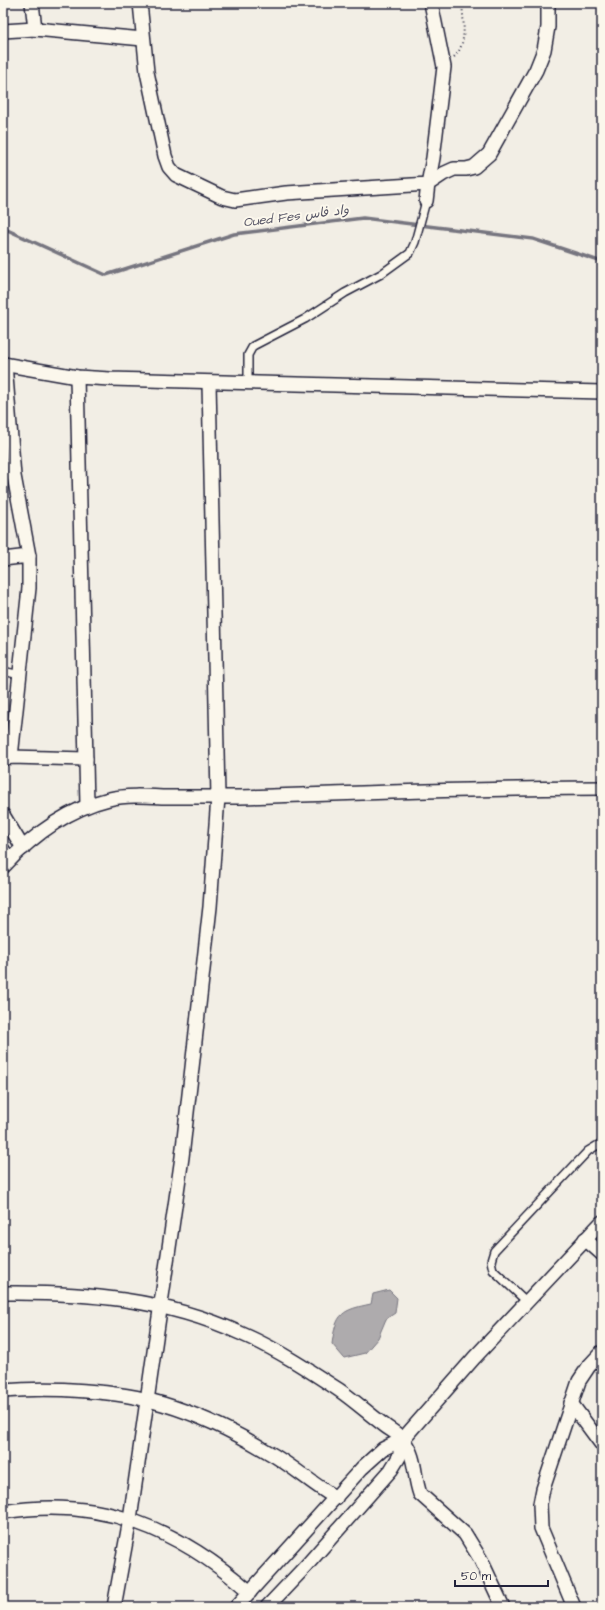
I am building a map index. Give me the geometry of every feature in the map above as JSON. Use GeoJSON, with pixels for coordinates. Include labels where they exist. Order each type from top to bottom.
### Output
{"type":"FeatureCollection","features":[{"type":"Feature","properties":{"kind":"street"},"geometry":{"type":"LineString","coordinates":[[32,3],[35,29]]}},
{"type":"Feature","properties":{"kind":"street"},"geometry":{"type":"LineString","coordinates":[[140,3],[142,39],[153,106],[169,167],[176,175],[222,197],[235,200],[286,194],[428,184],[454,169],[474,167],[489,154],[536,70],[544,50],[548,27],[548,3]]}},
{"type":"Feature","properties":{"kind":"street"},"geometry":{"type":"LineString","coordinates":[[426,202],[444,67],[431,3]]}},
{"type":"Feature","properties":{"kind":"street"},"geometry":{"type":"LineString","coordinates":[[3,31],[35,29],[142,39]]}},
{"type":"Feature","properties":{"kind":"street"},"geometry":{"type":"LineString","coordinates":[[86,759],[7,758],[20,675],[29,588],[28,556],[8,476],[4,364],[77,377],[209,383],[602,392]]}},
{"type":"Feature","properties":{"kind":"street"},"geometry":{"type":"LineString","coordinates":[[77,377],[87,805]]}},
{"type":"Feature","properties":{"kind":"street"},"geometry":{"type":"LineString","coordinates":[[114,1607],[130,1519],[182,1157],[210,907],[218,797],[209,383]]}},
{"type":"Feature","properties":{"kind":"street"},"geometry":{"type":"LineString","coordinates":[[3,559],[28,556]]}},
{"type":"Feature","properties":{"kind":"street"},"geometry":{"type":"LineString","coordinates":[[3,867],[12,857],[54,823],[87,805],[110,798],[128,796],[218,797],[458,790],[602,788]]}},
{"type":"Feature","properties":{"kind":"street"},"geometry":{"type":"LineString","coordinates":[[3,815],[23,848]]}},
{"type":"Feature","properties":{"kind":"street"},"geometry":{"type":"LineString","coordinates":[[236,1607],[362,1468],[383,1449],[403,1439],[526,1301],[602,1222]]}},
{"type":"Feature","properties":{"kind":"street"},"geometry":{"type":"LineString","coordinates":[[585,1239],[602,1254]]}},
{"type":"Feature","properties":{"kind":"street"},"geometry":{"type":"LineString","coordinates":[[3,1293],[102,1297],[160,1307],[200,1317],[239,1332],[266,1346],[356,1402],[403,1439],[414,1459],[416,1484],[420,1494],[465,1534],[481,1560],[503,1607]]}},
{"type":"Feature","properties":{"kind":"street"},"geometry":{"type":"LineString","coordinates":[[574,1607],[541,1528],[539,1517],[543,1489],[579,1380],[602,1352]]}},
{"type":"Feature","properties":{"kind":"street"},"geometry":{"type":"LineString","coordinates":[[3,1391],[80,1391],[146,1400],[179,1409],[222,1427],[269,1452],[319,1488],[336,1498]]}},
{"type":"Feature","properties":{"kind":"street"},"geometry":{"type":"LineString","coordinates":[[571,1403],[602,1445]]}},
{"type":"Feature","properties":{"kind":"street"},"geometry":{"type":"LineString","coordinates":[[267,1607],[306,1566],[391,1470],[399,1457],[403,1439]]}},
{"type":"Feature","properties":{"kind":"street"},"geometry":{"type":"LineString","coordinates":[[3,1512],[30,1509],[69,1509],[93,1511],[130,1519],[156,1529],[188,1545],[226,1571],[250,1592]]}},
{"type":"Feature","properties":{"kind":"lane"},"geometry":{"type":"LineString","coordinates":[[248,383],[248,355],[253,346],[305,319],[345,293],[381,274],[406,257],[416,242],[426,202]]}},
{"type":"Feature","properties":{"kind":"lane"},"geometry":{"type":"LineString","coordinates":[[3,671],[20,675]]}},
{"type":"Feature","properties":{"kind":"lane"},"geometry":{"type":"LineString","coordinates":[[3,845],[12,857]]}},
{"type":"Feature","properties":{"kind":"lane"},"geometry":{"type":"LineString","coordinates":[[526,1301],[493,1270],[491,1261],[494,1251],[588,1151],[598,1145],[602,1146]]}},
{"type":"Feature","properties":{"kind":"path"},"geometry":{"type":"LineString","coordinates":[[444,67],[461,48],[464,36],[462,3]]}},
{"type":"Feature","properties":{"kind":"shaded area"},"geometry":{"type":"Polygon","coordinates":[[[389,1290],[397,1298],[395,1313],[386,1319],[378,1338],[365,1353],[344,1358],[332,1344],[338,1319],[353,1308],[371,1304],[373,1294],[389,1290]]]}},
{"type":"Feature","properties":{"kind":"waterway","name":"Oued Fes واد فاس"},"geometry":{"type":"LineString","coordinates":[[3,228],[106,275],[234,234],[363,218],[533,239],[602,262]]}}]}
